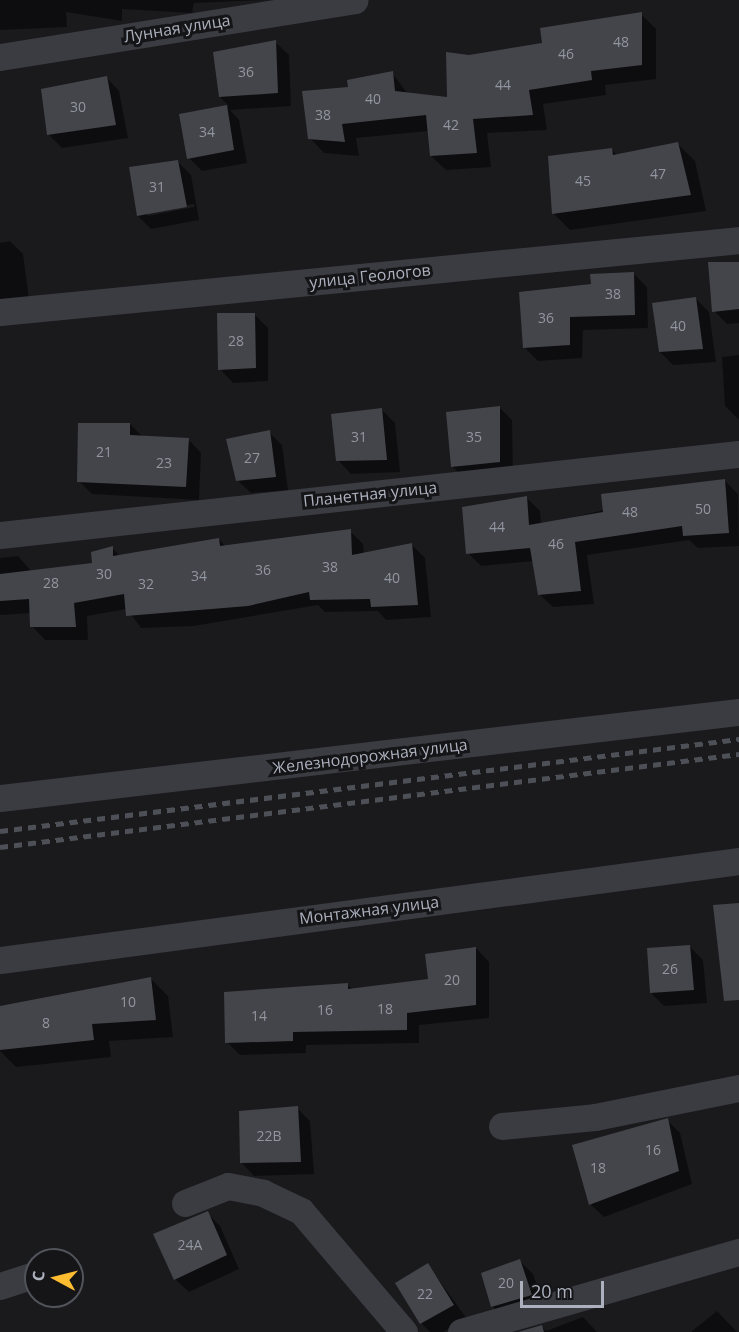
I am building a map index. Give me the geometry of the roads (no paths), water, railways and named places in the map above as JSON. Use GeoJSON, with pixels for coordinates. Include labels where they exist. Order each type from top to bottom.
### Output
{"type":"FeatureCollection","features":[{"type":"Feature","properties":{"kind":"street","name":"Лунная улица"},"geometry":{"type":"LineString","coordinates":[[0,57],[354,0]]}},
{"type":"Feature","properties":{"kind":"street","name":"улица Геологов"},"geometry":{"type":"LineString","coordinates":[[0,312],[739,240]]}},
{"type":"Feature","properties":{"kind":"street","name":"Планетная улица"},"geometry":{"type":"LineString","coordinates":[[0,535],[739,454]]}},
{"type":"Feature","properties":{"kind":"street","name":"Железнодорожная улица"},"geometry":{"type":"LineString","coordinates":[[0,798],[739,712]]}},
{"type":"Feature","properties":{"kind":"street","name":"Монтажная улица"},"geometry":{"type":"LineString","coordinates":[[0,960],[739,861]]}},
{"type":"Feature","properties":{"kind":"street"},"geometry":{"type":"LineString","coordinates":[[502,1126],[573,1120],[739,1088]]}},
{"type":"Feature","properties":{"kind":"street"},"geometry":{"type":"LineString","coordinates":[[185,1203],[228,1186],[263,1193],[301,1211],[404,1332]]}},
{"type":"Feature","properties":{"kind":"street"},"geometry":{"type":"LineString","coordinates":[[461,1332],[739,1252]]}},
{"type":"Feature","properties":{"kind":"street"},"geometry":{"type":"LineString","coordinates":[[0,1286],[24,1278]]}},
{"type":"Feature","properties":{"kind":"railway"},"geometry":{"type":"LineString","coordinates":[[0,831],[739,739]]}},
{"type":"Feature","properties":{"kind":"railway"},"geometry":{"type":"LineString","coordinates":[[0,847],[739,754]]}}]}
